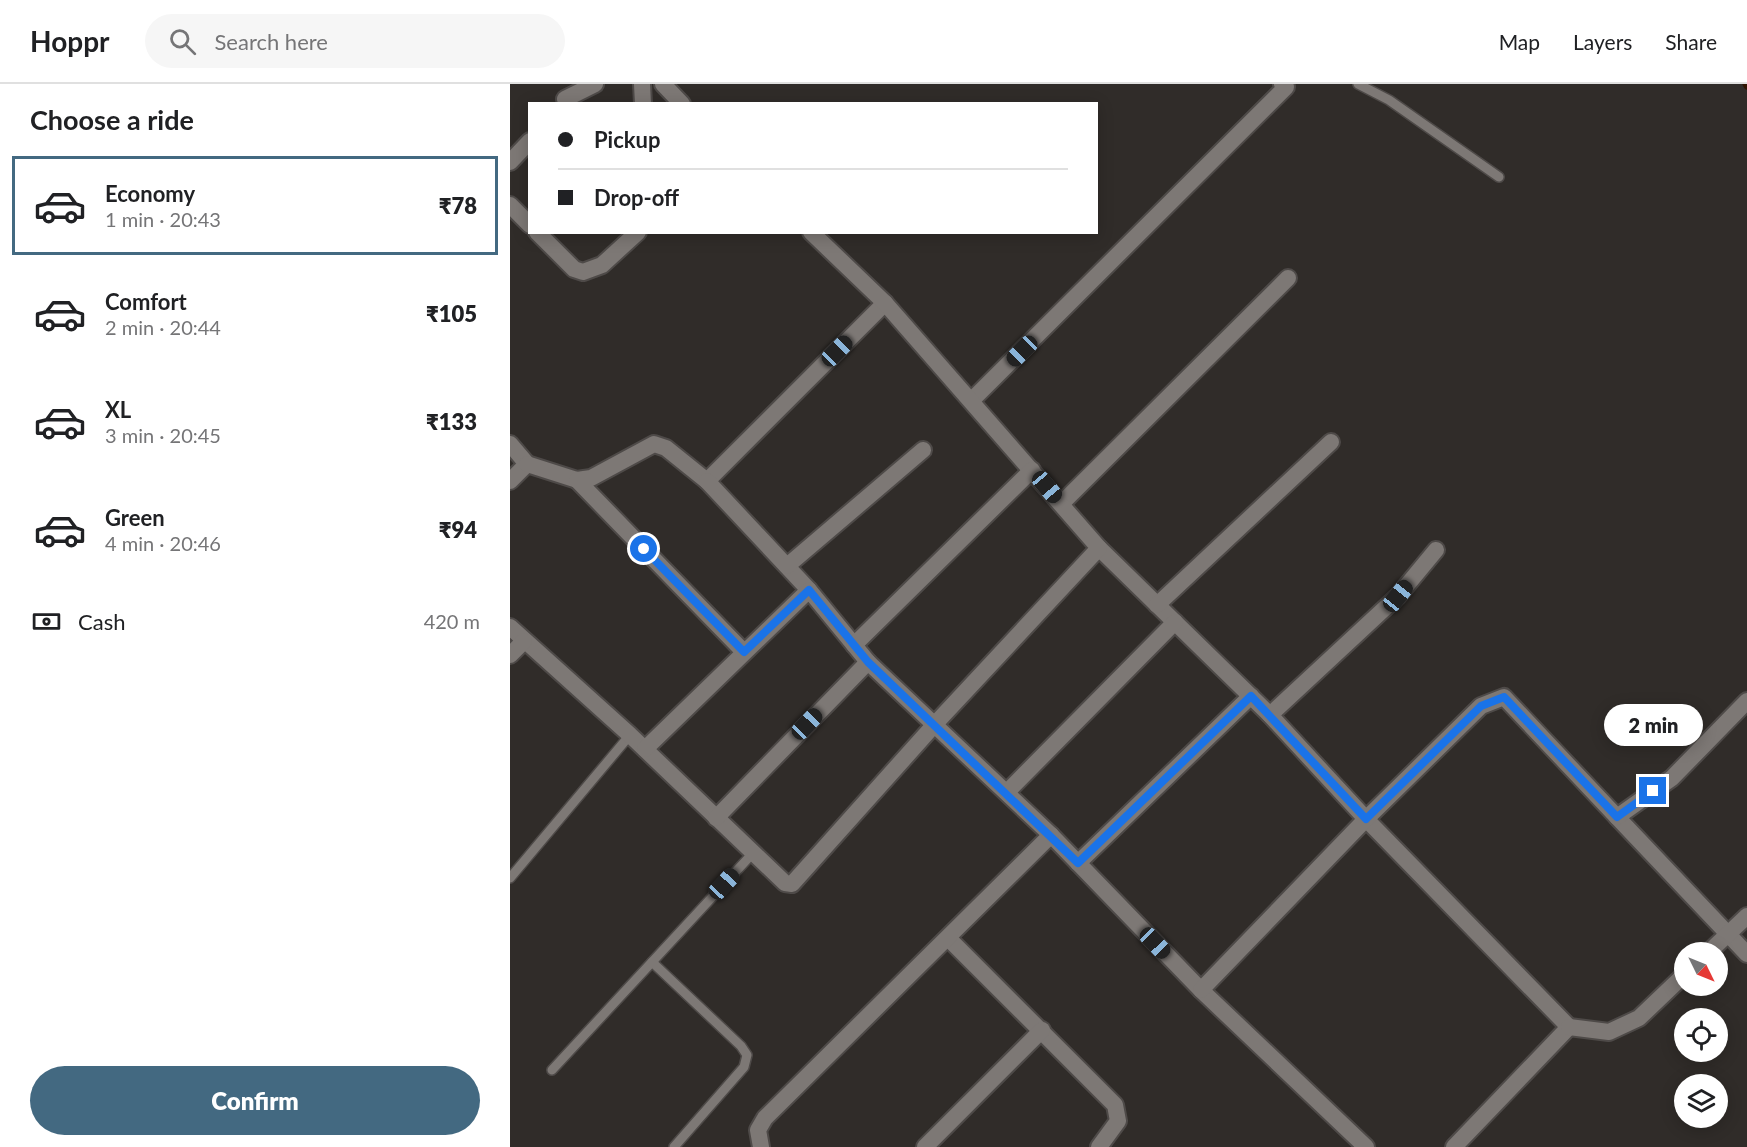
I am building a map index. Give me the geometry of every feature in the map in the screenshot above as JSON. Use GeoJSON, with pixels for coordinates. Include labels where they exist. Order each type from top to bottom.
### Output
{"type":"FeatureCollection","features":[{"type":"Feature","properties":{"kind":"street"},"geometry":{"type":"LineString","coordinates":[[562,96],[595,84]]}},
{"type":"Feature","properties":{"kind":"street"},"geometry":{"type":"LineString","coordinates":[[642,84],[644,102]]}},
{"type":"Feature","properties":{"kind":"street"},"geometry":{"type":"LineString","coordinates":[[663,84],[680,102]]}},
{"type":"Feature","properties":{"kind":"street"},"geometry":{"type":"LineString","coordinates":[[972,400],[1286,85]]}},
{"type":"Feature","properties":{"kind":"street"},"geometry":{"type":"LineString","coordinates":[[510,162],[528,143]]}},
{"type":"Feature","properties":{"kind":"street"},"geometry":{"type":"LineString","coordinates":[[510,206],[528,223]]}},
{"type":"Feature","properties":{"kind":"street"},"geometry":{"type":"LineString","coordinates":[[539,234],[574,269],[583,272],[602,265],[636,234]]}},
{"type":"Feature","properties":{"kind":"street"},"geometry":{"type":"LineString","coordinates":[[813,234],[885,303],[972,400],[1098,548],[1270,715],[1366,819],[1569,1027],[1609,1032],[1640,1018],[1674,985]]}},
{"type":"Feature","properties":{"kind":"street"},"geometry":{"type":"LineString","coordinates":[[1061,504],[1288,278]]}},
{"type":"Feature","properties":{"kind":"street"},"geometry":{"type":"LineString","coordinates":[[707,481],[885,303]]}},
{"type":"Feature","properties":{"kind":"street"},"geometry":{"type":"LineString","coordinates":[[1157,605],[1331,442]]}},
{"type":"Feature","properties":{"kind":"street"},"geometry":{"type":"LineString","coordinates":[[510,444],[527,464],[577,480],[591,478],[654,444],[666,448],[707,481],[809,590],[868,662],[1007,792],[1201,990],[1366,1147]]}},
{"type":"Feature","properties":{"kind":"street"},"geometry":{"type":"LineString","coordinates":[[787,566],[923,450]]}},
{"type":"Feature","properties":{"kind":"street"},"geometry":{"type":"LineString","coordinates":[[510,481],[527,464]]}},
{"type":"Feature","properties":{"kind":"street"},"geometry":{"type":"LineString","coordinates":[[854,645],[1032,470]]}},
{"type":"Feature","properties":{"kind":"street"},"geometry":{"type":"LineString","coordinates":[[577,480],[744,652]]}},
{"type":"Feature","properties":{"kind":"street"},"geometry":{"type":"LineString","coordinates":[[510,627],[630,735],[785,883],[792,884],[935,724],[1098,548]]}},
{"type":"Feature","properties":{"kind":"street"},"geometry":{"type":"LineString","coordinates":[[1270,715],[1398,596],[1436,550]]}},
{"type":"Feature","properties":{"kind":"street"},"geometry":{"type":"LineString","coordinates":[[645,749],[809,590]]}},
{"type":"Feature","properties":{"kind":"street"},"geometry":{"type":"LineString","coordinates":[[1007,792],[1175,622]]}},
{"type":"Feature","properties":{"kind":"street"},"geometry":{"type":"LineString","coordinates":[[510,655],[524,641]]}},
{"type":"Feature","properties":{"kind":"street"},"geometry":{"type":"LineString","coordinates":[[716,818],[868,662]]}},
{"type":"Feature","properties":{"kind":"street"},"geometry":{"type":"LineString","coordinates":[[1078,863],[1251,696]]}},
{"type":"Feature","properties":{"kind":"street"},"geometry":{"type":"LineString","coordinates":[[1201,990],[1366,819],[1481,706],[1504,697],[1747,954]]}},
{"type":"Feature","properties":{"kind":"street"},"geometry":{"type":"LineString","coordinates":[[1617,817],[1672,777],[1747,701]]}},
{"type":"Feature","properties":{"kind":"street"},"geometry":{"type":"LineString","coordinates":[[761,1147],[758,1130],[765,1118],[1051,835]]}},
{"type":"Feature","properties":{"kind":"street"},"geometry":{"type":"LineString","coordinates":[[1720,942],[1747,916]]}},
{"type":"Feature","properties":{"kind":"street"},"geometry":{"type":"LineString","coordinates":[[948,938],[1115,1105],[1118,1121],[1099,1147]]}},
{"type":"Feature","properties":{"kind":"street"},"geometry":{"type":"LineString","coordinates":[[1454,1147],[1569,1027]]}},
{"type":"Feature","properties":{"kind":"street"},"geometry":{"type":"LineString","coordinates":[[925,1147],[1042,1030]]}},
{"type":"Feature","properties":{"kind":"lane"},"geometry":{"type":"LineString","coordinates":[[1358,84],[1389,100],[1499,177]]}},
{"type":"Feature","properties":{"kind":"lane"},"geometry":{"type":"LineString","coordinates":[[510,878],[630,735]]}},
{"type":"Feature","properties":{"kind":"lane"},"geometry":{"type":"LineString","coordinates":[[552,1070],[753,852]]}},
{"type":"Feature","properties":{"kind":"lane"},"geometry":{"type":"LineString","coordinates":[[652,962],[741,1046],[747,1055],[744,1067],[674,1147]]}},
{"type":"Feature","properties":{"kind":"route"},"geometry":{"type":"LineString","coordinates":[[644,549],[744,652],[809,590],[868,662],[1078,863],[1251,696],[1366,819],[1481,706],[1504,697],[1617,817],[1653,791]]}}]}
